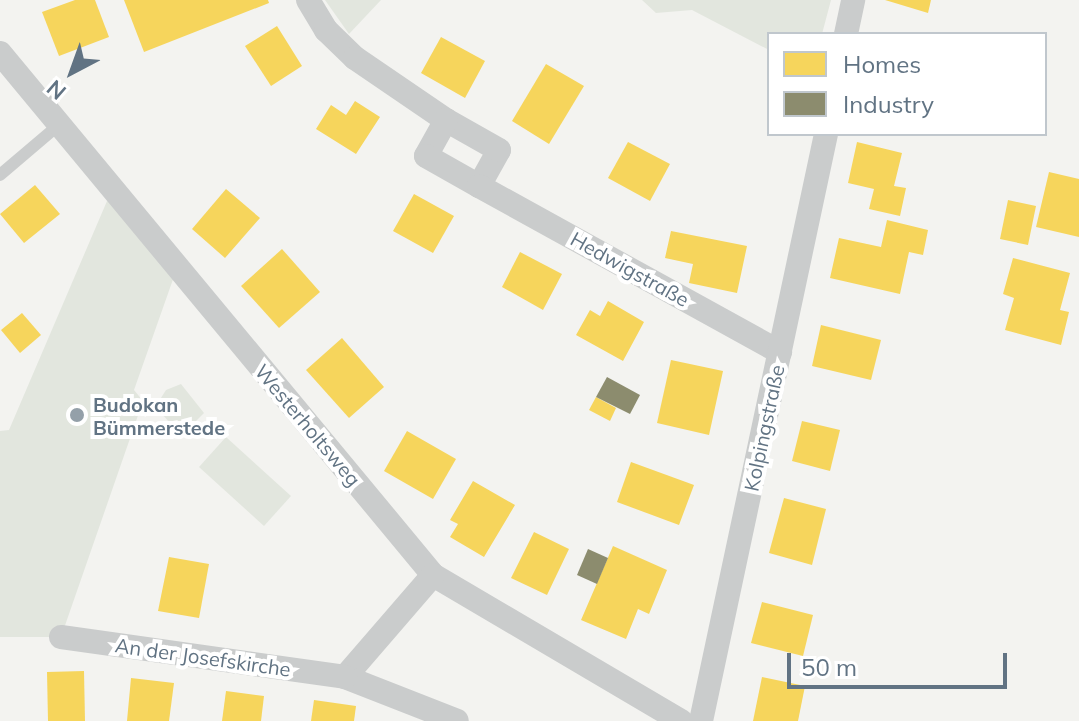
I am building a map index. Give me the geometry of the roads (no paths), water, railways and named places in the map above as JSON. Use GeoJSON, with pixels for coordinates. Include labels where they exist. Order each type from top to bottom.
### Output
{"type":"FeatureCollection","features":[{"type":"Feature","properties":{"kind":"street"},"geometry":{"type":"LineString","coordinates":[[308,0],[326,30],[355,58],[446,120],[499,150],[479,186]]}},
{"type":"Feature","properties":{"kind":"street"},"geometry":{"type":"LineString","coordinates":[[846,32],[853,0]]}},
{"type":"Feature","properties":{"kind":"street","name":"Westerholtsweg"},"geometry":{"type":"LineString","coordinates":[[0,53],[433,575],[681,721]]}},
{"type":"Feature","properties":{"kind":"street","name":"Hedwigstraße"},"geometry":{"type":"LineString","coordinates":[[446,120],[426,156],[780,352]]}},
{"type":"Feature","properties":{"kind":"street","name":"Kolpingstraße"},"geometry":{"type":"LineString","coordinates":[[701,721],[826,136]]}},
{"type":"Feature","properties":{"kind":"street"},"geometry":{"type":"LineString","coordinates":[[345,677],[433,575]]}},
{"type":"Feature","properties":{"kind":"street","name":"An der Josefskirche"},"geometry":{"type":"LineString","coordinates":[[61,637],[345,677],[457,721]]}},
{"type":"Feature","properties":{"kind":"lane"},"geometry":{"type":"LineString","coordinates":[[0,175],[60,124]]}},
{"type":"Feature","properties":{"kind":"place","name":"Budokan Bümmerstede"},"geometry":{"type":"Point","coordinates":[77,415]}}]}
